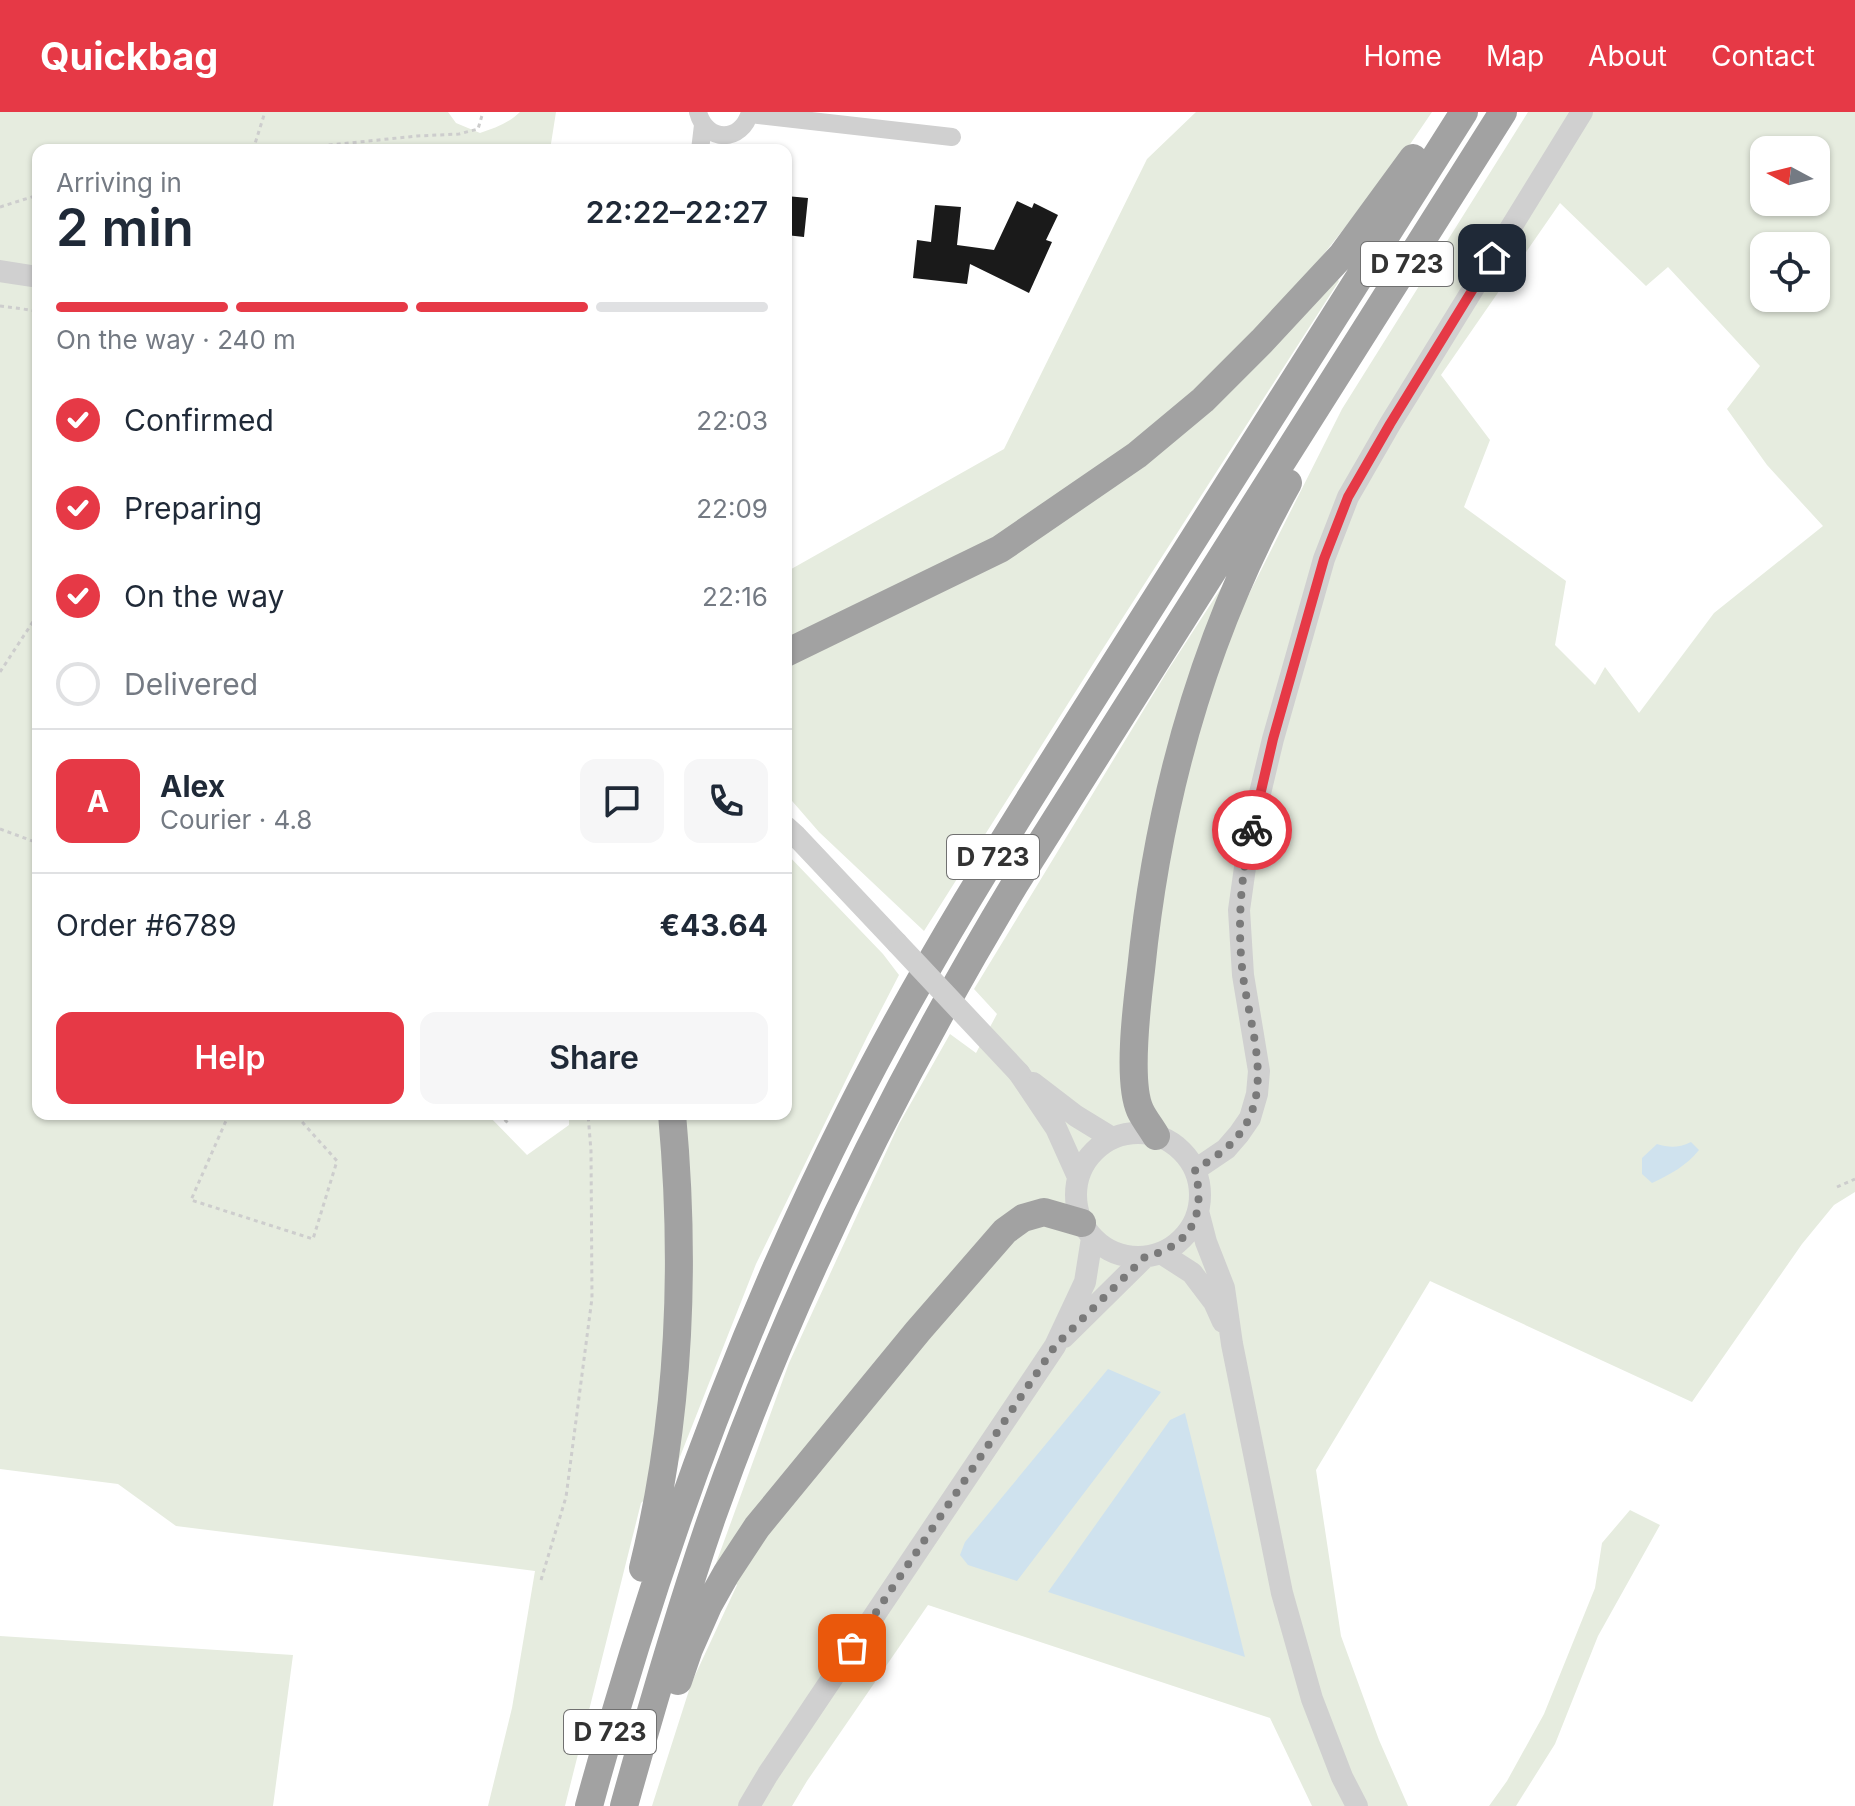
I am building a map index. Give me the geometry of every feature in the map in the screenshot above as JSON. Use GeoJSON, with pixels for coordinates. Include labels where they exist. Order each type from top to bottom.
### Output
{"type":"FeatureCollection","features":[{"type":"Feature","properties":{"kind":"highway"},"geometry":{"type":"LineString","coordinates":[[792,650],[1000,549],[1137,455],[1213,390],[1342,255],[1446,112]]}},
{"type":"Feature","properties":{"kind":"highway","name":"D 723"},"geometry":{"type":"LineString","coordinates":[[589,1806],[631,1658],[674,1525],[729,1379],[800,1215],[881,1050],[984,871],[1464,112]]}},
{"type":"Feature","properties":{"kind":"highway","name":"D 723"},"geometry":{"type":"LineString","coordinates":[[625,1802],[678,1620],[737,1450],[812,1267],[920,1048],[991,924],[1503,112]]}},
{"type":"Feature","properties":{"kind":"highway"},"geometry":{"type":"LineString","coordinates":[[1156,1136],[1140,1109],[1135,1090],[1134,1062],[1143,943],[1160,835],[1179,753],[1204,673],[1244,571],[1299,464],[1311,415]]}},
{"type":"Feature","properties":{"kind":"highway"},"geometry":{"type":"LineString","coordinates":[[631,1658],[627,1627],[659,1494],[678,1337],[680,1239],[672,1120]]}},
{"type":"Feature","properties":{"kind":"highway"},"geometry":{"type":"LineString","coordinates":[[625,1802],[651,1767],[689,1649],[708,1606],[757,1527],[908,1343],[1005,1231],[1023,1218],[1044,1212],[1087,1230]]}},
{"type":"Feature","properties":{"kind":"street"},"geometry":{"type":"LineString","coordinates":[[1195,1170],[1226,1149],[1239,1134],[1250,1118],[1257,1094],[1259,1071],[1243,975],[1239,910],[1249,839],[1273,739],[1324,559],[1348,497],[1390,424],[1582,112]]}},
{"type":"Feature","properties":{"kind":"street"},"geometry":{"type":"LineString","coordinates":[[700,118],[715,134],[730,142],[750,113],[952,137]]}},
{"type":"Feature","properties":{"kind":"street"},"geometry":{"type":"LineString","coordinates":[[700,118],[700,144]]}},
{"type":"Feature","properties":{"kind":"street"},"geometry":{"type":"LineString","coordinates":[[0,271],[32,275]]}},
{"type":"Feature","properties":{"kind":"street"},"geometry":{"type":"LineString","coordinates":[[792,831],[1019,1073],[1056,1128],[1078,1177]]}},
{"type":"Feature","properties":{"kind":"street"},"geometry":{"type":"LineString","coordinates":[[1019,1073],[1076,1116],[1112,1138]]}},
{"type":"Feature","properties":{"kind":"street"},"geometry":{"type":"LineString","coordinates":[[1055,1346],[1153,1255],[1178,1243],[1191,1229],[1198,1211],[1200,1190],[1195,1170],[1172,1143],[1141,1133],[1112,1138],[1085,1161],[1078,1177],[1077,1208],[1087,1230],[1108,1250],[1126,1257],[1153,1255],[1192,1273],[1214,1302],[1232,1344]]}},
{"type":"Feature","properties":{"kind":"street"},"geometry":{"type":"LineString","coordinates":[[1198,1211],[1224,1288],[1232,1344],[1282,1593],[1312,1699],[1342,1777],[1357,1806]]}},
{"type":"Feature","properties":{"kind":"street"},"geometry":{"type":"LineString","coordinates":[[749,1806],[1055,1346],[1085,1282],[1087,1230]]}},
{"type":"Feature","properties":{"kind":"path"},"geometry":{"type":"LineString","coordinates":[[255,144],[265,112]]}},
{"type":"Feature","properties":{"kind":"path"},"geometry":{"type":"LineString","coordinates":[[333,144],[459,134],[478,129],[483,112]]}},
{"type":"Feature","properties":{"kind":"path"},"geometry":{"type":"LineString","coordinates":[[0,207],[32,197]]}},
{"type":"Feature","properties":{"kind":"path"},"geometry":{"type":"LineString","coordinates":[[0,306],[32,310]]}},
{"type":"Feature","properties":{"kind":"path"},"geometry":{"type":"LineString","coordinates":[[0,672],[32,623]]}},
{"type":"Feature","properties":{"kind":"path"},"geometry":{"type":"LineString","coordinates":[[0,829],[32,841]]}},
{"type":"Feature","properties":{"kind":"path"},"geometry":{"type":"LineString","coordinates":[[226,1120],[191,1200],[313,1239],[337,1161],[300,1120]]}},
{"type":"Feature","properties":{"kind":"path"},"geometry":{"type":"LineString","coordinates":[[505,1120],[510,1125]]}},
{"type":"Feature","properties":{"kind":"path"},"geometry":{"type":"LineString","coordinates":[[541,1580],[566,1497],[592,1298],[588,1120]]}},
{"type":"Feature","properties":{"kind":"path"},"geometry":{"type":"LineString","coordinates":[[1837,1187],[1855,1179]]}},
{"type":"Feature","properties":{"kind":"shaded area"},"geometry":{"type":"Polygon","coordinates":[[[0,112],[448,112],[456,123],[480,133],[520,112],[556,112],[551,144],[32,144],[32,1120],[493,1120],[527,1155],[569,1125],[569,1120],[792,1120],[792,859],[883,954],[899,975],[756,1264],[672,1477],[641,1503],[565,1806],[488,1806],[512,1708],[535,1571],[176,1526],[118,1484],[0,1469],[0,112]]]}},
{"type":"Feature","properties":{"kind":"shaded area"},"geometry":{"type":"Polygon","coordinates":[[[1196,112],[1432,112],[1402,156],[1319,260],[1339,281],[924,931],[819,832],[792,801],[792,569],[1004,449],[1147,159],[1196,112]]]}},
{"type":"Feature","properties":{"kind":"shaded area"},"geometry":{"type":"Polygon","coordinates":[[[1528,112],[1855,112],[1855,1192],[1834,1205],[1802,1244],[1692,1402],[1430,1281],[1316,1470],[1341,1636],[1379,1740],[1408,1806],[1312,1806],[1270,1718],[928,1605],[792,1806],[652,1806],[691,1684],[737,1585],[715,1566],[789,1363],[899,1124],[950,1034],[976,1053],[997,1014],[974,989],[1225,582],[1249,594],[1342,409],[1528,112]],[[1560,203],[1441,375],[1490,440],[1464,507],[1566,581],[1555,645],[1595,685],[1605,667],[1639,713],[1714,613],[1823,526],[1767,465],[1727,409],[1760,366],[1668,267],[1646,286],[1560,203]]]}},
{"type":"Feature","properties":{"kind":"shaded area"},"geometry":{"type":"Polygon","coordinates":[[[1630,1510],[1660,1525],[1598,1636],[1555,1744],[1516,1806],[1489,1806],[1507,1781],[1544,1714],[1595,1588],[1602,1543],[1630,1510]]]}},
{"type":"Feature","properties":{"kind":"shaded area"},"geometry":{"type":"Polygon","coordinates":[[[0,1636],[293,1655],[273,1806],[0,1806],[0,1636]]]}},
{"type":"Feature","properties":{"kind":"water"},"geometry":{"type":"Polygon","coordinates":[[[1691,1142],[1699,1150],[1678,1169],[1652,1183],[1642,1174],[1642,1158],[1657,1144],[1674,1147],[1691,1142]]]}},
{"type":"Feature","properties":{"kind":"water"},"geometry":{"type":"Polygon","coordinates":[[[1108,1369],[1161,1392],[1017,1581],[968,1565],[960,1555],[965,1542],[1108,1369]]]}},
{"type":"Feature","properties":{"kind":"water"},"geometry":{"type":"Polygon","coordinates":[[[1185,1413],[1245,1657],[1048,1592],[1170,1420],[1185,1413]]]}},
{"type":"Feature","properties":{"kind":"building"},"geometry":{"type":"Polygon","coordinates":[[[792,197],[808,198],[804,237],[792,236],[792,197]]]}},
{"type":"Feature","properties":{"kind":"building"},"geometry":{"type":"Polygon","coordinates":[[[1017,201],[1032,208],[1034,203],[1058,215],[1046,240],[1052,242],[1029,293],[970,264],[967,284],[913,278],[917,240],[931,242],[935,205],[961,207],[957,245],[994,250],[1017,201]]]}},
{"type":"Feature","properties":{"kind":"way so far"},"geometry":{"type":"LineString","coordinates":[[852,1648],[1055,1346],[1145,1257],[1161,1253],[1178,1243],[1191,1229],[1198,1211],[1200,1190],[1195,1170],[1226,1149],[1250,1118],[1259,1071],[1243,975],[1239,910],[1252,830]]}},
{"type":"Feature","properties":{"kind":"route"},"geometry":{"type":"LineString","coordinates":[[1252,830],[1273,739],[1324,559],[1348,497],[1492,258]]}}]}
